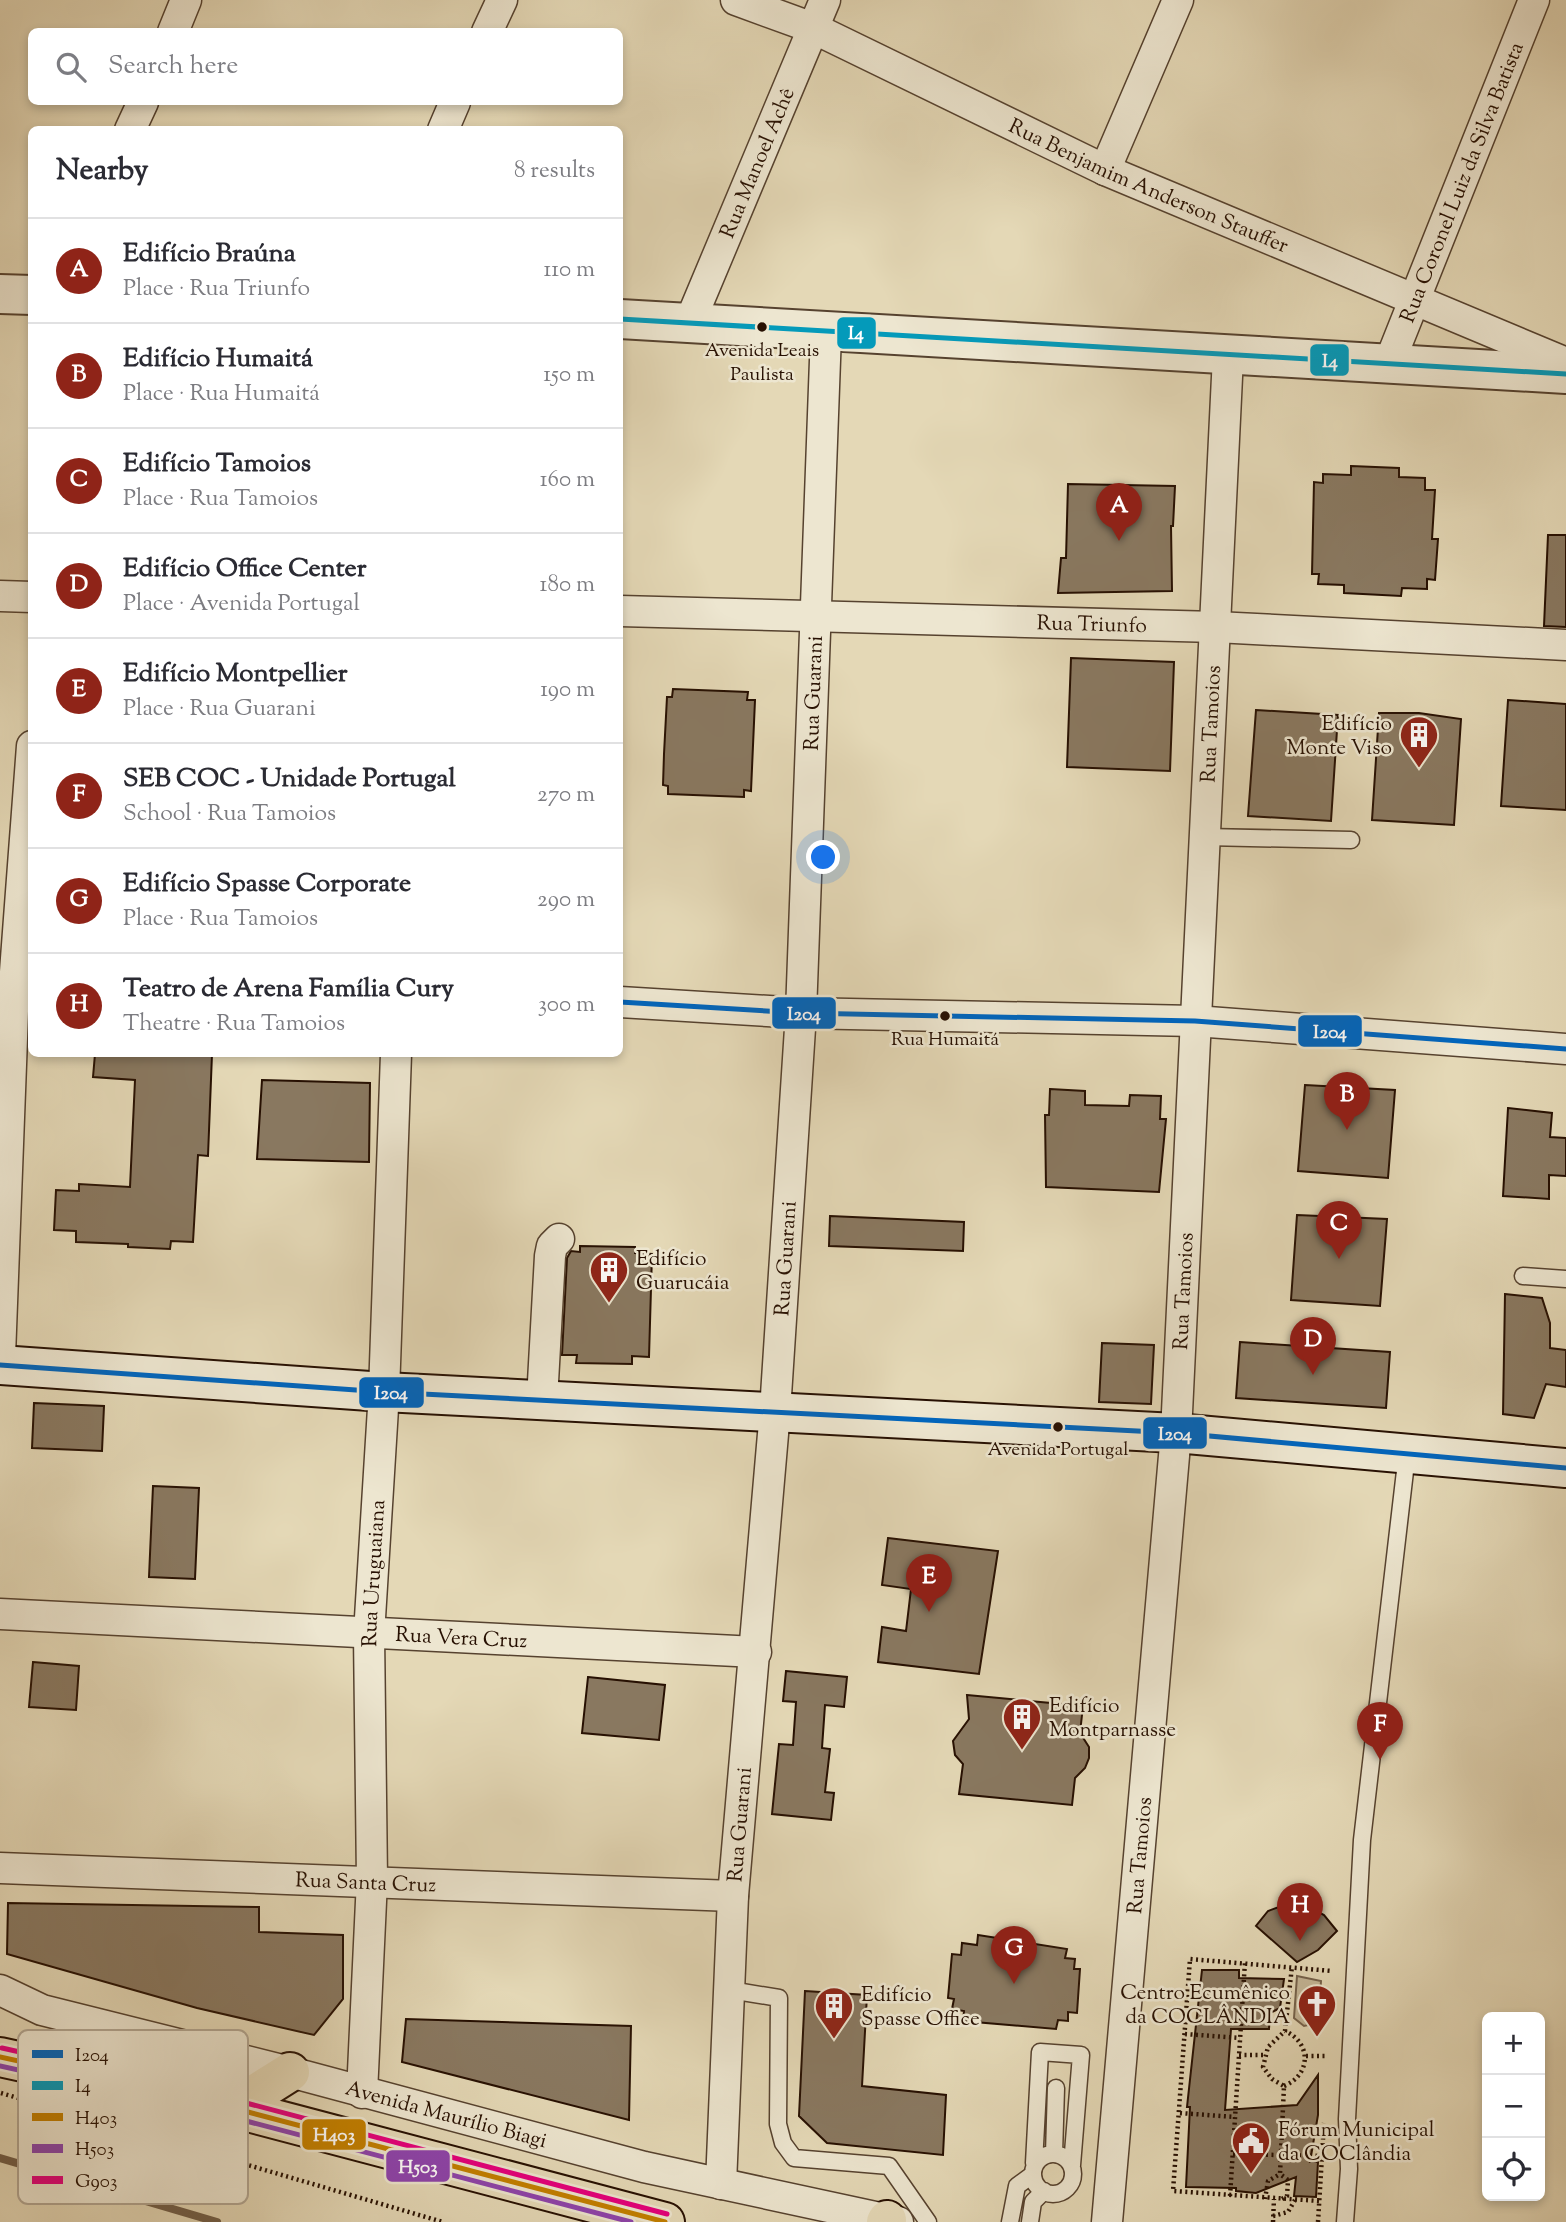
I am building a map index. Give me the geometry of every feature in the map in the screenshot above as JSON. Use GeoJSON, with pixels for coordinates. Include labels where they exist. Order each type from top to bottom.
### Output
{"type":"FeatureCollection","features":[{"type":"Feature","properties":{"kind":"main road"},"geometry":{"type":"LineString","coordinates":[[0,295],[28,295]]}},
{"type":"Feature","properties":{"kind":"main road"},"geometry":{"type":"LineString","coordinates":[[623,319],[1388,366],[1566,374]]}},
{"type":"Feature","properties":{"kind":"main road"},"geometry":{"type":"LineString","coordinates":[[0,1365],[384,1392],[1176,1433],[1566,1468]]}},
{"type":"Feature","properties":{"kind":"main road"},"geometry":{"type":"LineString","coordinates":[[0,2057],[18,2061]]}},
{"type":"Feature","properties":{"kind":"main road"},"geometry":{"type":"LineString","coordinates":[[248,2099],[290,2072]]}},
{"type":"Feature","properties":{"kind":"main road"},"geometry":{"type":"LineString","coordinates":[[248,2112],[665,2222]]}},
{"type":"Feature","properties":{"kind":"street"},"geometry":{"type":"LineString","coordinates":[[175,28],[186,0]]}},
{"type":"Feature","properties":{"kind":"street"},"geometry":{"type":"LineString","coordinates":[[489,28],[502,0]]}},
{"type":"Feature","properties":{"kind":"street","name":"Rua Benjamim Anderson Stauffer"},"geometry":{"type":"LineString","coordinates":[[736,0],[813,28],[1105,170],[1566,363]]}},
{"type":"Feature","properties":{"kind":"street","name":"Rua Manoel Achê"},"geometry":{"type":"LineString","coordinates":[[689,324],[825,0]]}},
{"type":"Feature","properties":{"kind":"street"},"geometry":{"type":"LineString","coordinates":[[1105,170],[1178,0]]}},
{"type":"Feature","properties":{"kind":"street","name":"Rua Coronel Luiz da Silva Batista"},"geometry":{"type":"LineString","coordinates":[[1388,366],[1534,0]]}},
{"type":"Feature","properties":{"kind":"street"},"geometry":{"type":"LineString","coordinates":[[132,126],[142,105]]}},
{"type":"Feature","properties":{"kind":"street"},"geometry":{"type":"LineString","coordinates":[[445,126],[455,105]]}},
{"type":"Feature","properties":{"kind":"street","name":"Rua Guarani"},"geometry":{"type":"LineString","coordinates":[[721,2184],[733,1896],[775,1411],[801,1013],[826,333]]}},
{"type":"Feature","properties":{"kind":"street","name":"Rua Tamoios"},"geometry":{"type":"LineString","coordinates":[[1107,2222],[1176,1433],[1228,356]]}},
{"type":"Feature","properties":{"kind":"street"},"geometry":{"type":"LineString","coordinates":[[0,596],[28,597]]}},
{"type":"Feature","properties":{"kind":"street","name":"Rua Triunfo"},"geometry":{"type":"LineString","coordinates":[[623,611],[1216,627],[1566,645]]}},
{"type":"Feature","properties":{"kind":"street"},"geometry":{"type":"LineString","coordinates":[[0,1356],[15,985],[28,802]]}},
{"type":"Feature","properties":{"kind":"street"},"geometry":{"type":"LineString","coordinates":[[623,1002],[801,1013],[1195,1021],[1566,1049]]}},
{"type":"Feature","properties":{"kind":"street","name":"Rua Uruguaiana"},"geometry":{"type":"LineString","coordinates":[[362,2093],[372,1880],[369,1634],[384,1392],[396,1057]]}},
{"type":"Feature","properties":{"kind":"street"},"geometry":{"type":"LineString","coordinates":[[542,1400],[550,1256],[552,1246],[559,1239]]}},
{"type":"Feature","properties":{"kind":"street","name":"Rua Vera Cruz"},"geometry":{"type":"LineString","coordinates":[[0,1614],[756,1652]]}},
{"type":"Feature","properties":{"kind":"street","name":"Rua Santa Cruz"},"geometry":{"type":"LineString","coordinates":[[0,1868],[372,1880],[733,1896]]}},
{"type":"Feature","properties":{"kind":"street","name":"Avenida Maurílio Biagi"},"geometry":{"type":"LineString","coordinates":[[0,1990],[42,2010],[122,2030]]}},
{"type":"Feature","properties":{"kind":"street","name":"Avenida Maurílio Biagi"},"geometry":{"type":"LineString","coordinates":[[248,2062],[644,2168],[890,2221]]}},
{"type":"Feature","properties":{"kind":"lane"},"geometry":{"type":"LineString","coordinates":[[1205,837],[1351,840]]}},
{"type":"Feature","properties":{"kind":"lane"},"geometry":{"type":"LineString","coordinates":[[1523,1276],[1566,1279]]}},
{"type":"Feature","properties":{"kind":"lane"},"geometry":{"type":"LineString","coordinates":[[1345,2222],[1349,2169],[1347,2119],[1362,1840],[1407,1454]]}},
{"type":"Feature","properties":{"kind":"lane"},"geometry":{"type":"LineString","coordinates":[[730,1990],[779,1998],[778,2124],[783,2143],[794,2158],[889,2166],[928,2222]]}},
{"type":"Feature","properties":{"kind":"lane"},"geometry":{"type":"LineString","coordinates":[[1040,2052],[1081,2055],[1072,2165],[1073,2179],[1064,2191],[1050,2194],[1037,2188],[1033,2169],[1040,2052]]}},
{"type":"Feature","properties":{"kind":"lane"},"geometry":{"type":"LineString","coordinates":[[1054,2154],[1056,2088]]}},
{"type":"Feature","properties":{"kind":"lane"},"geometry":{"type":"LineString","coordinates":[[1010,2222],[1017,2186],[1048,2154],[1062,2155],[1072,2165]]}},
{"type":"Feature","properties":{"kind":"lane"},"geometry":{"type":"LineString","coordinates":[[1030,2222],[1033,2202],[1044,2191]]}},
{"type":"Feature","properties":{"kind":"path"},"geometry":{"type":"LineString","coordinates":[[1320,2201],[1173,2191],[1190,1959],[1332,1968]]}},
{"type":"Feature","properties":{"kind":"path"},"geometry":{"type":"LineString","coordinates":[[1230,2196],[1245,1962]]}},
{"type":"Feature","properties":{"kind":"path"},"geometry":{"type":"LineString","coordinates":[[1284,2086],[1266,2073],[1266,2055],[1271,2042],[1285,2031],[1292,1966]]}},
{"type":"Feature","properties":{"kind":"path"},"geometry":{"type":"LineString","coordinates":[[1280,2174],[1284,2086],[1303,2071],[1306,2056],[1300,2041],[1285,2031]]}},
{"type":"Feature","properties":{"kind":"path"},"geometry":{"type":"LineString","coordinates":[[1185,2034],[1240,2038]]}},
{"type":"Feature","properties":{"kind":"path"},"geometry":{"type":"LineString","coordinates":[[1239,2055],[1266,2055]]}},
{"type":"Feature","properties":{"kind":"path"},"geometry":{"type":"LineString","coordinates":[[1306,2056],[1327,2056]]}},
{"type":"Feature","properties":{"kind":"path"},"geometry":{"type":"LineString","coordinates":[[0,2093],[18,2098]]}},
{"type":"Feature","properties":{"kind":"path"},"geometry":{"type":"LineString","coordinates":[[1180,2113],[1235,2117]]}},
{"type":"Feature","properties":{"kind":"path"},"geometry":{"type":"LineString","coordinates":[[1233,2154],[1322,2156]]}},
{"type":"Feature","properties":{"kind":"path"},"geometry":{"type":"LineString","coordinates":[[248,2165],[443,2222]]}},
{"type":"Feature","properties":{"kind":"path"},"geometry":{"type":"LineString","coordinates":[[1280,2174],[1288,2179],[1287,2196],[1263,2199],[1268,2181],[1280,2174]]}},
{"type":"Feature","properties":{"kind":"path"},"geometry":{"type":"LineString","coordinates":[[1274,2199],[1273,2219],[1288,2212],[1295,2200]]}},
{"type":"Feature","properties":{"kind":"shaded area"},"geometry":{"type":"Polygon","coordinates":[[[1297,1976],[1321,1981],[1318,2023],[1304,2026],[1294,2018],[1297,1976]]]}},
{"type":"Feature","properties":{"kind":"building"},"geometry":{"type":"Polygon","coordinates":[[[1351,466],[1399,468],[1399,477],[1425,478],[1425,490],[1435,490],[1432,539],[1438,539],[1435,580],[1427,579],[1427,589],[1402,588],[1401,596],[1344,593],[1344,585],[1318,584],[1319,574],[1312,574],[1314,482],[1323,483],[1323,474],[1351,475],[1351,466]]]}},
{"type":"Feature","properties":{"kind":"building"},"geometry":{"type":"Polygon","coordinates":[[[1068,484],[1175,486],[1171,526],[1172,591],[1058,593],[1061,558],[1066,558],[1068,484]]]}},
{"type":"Feature","properties":{"kind":"building"},"geometry":{"type":"Polygon","coordinates":[[[1548,535],[1566,535],[1566,627],[1544,626],[1548,535]]]}},
{"type":"Feature","properties":{"kind":"building"},"geometry":{"type":"Polygon","coordinates":[[[1071,658],[1174,662],[1170,771],[1067,767],[1071,658]]]}},
{"type":"Feature","properties":{"kind":"building"},"geometry":{"type":"Polygon","coordinates":[[[673,689],[748,692],[747,700],[755,700],[751,791],[744,790],[744,797],[668,794],[668,786],[663,785],[664,754],[667,697],[672,697],[673,689]]]}},
{"type":"Feature","properties":{"kind":"building"},"geometry":{"type":"Polygon","coordinates":[[[1508,700],[1566,704],[1566,810],[1501,806],[1508,700]]]}},
{"type":"Feature","properties":{"kind":"building"},"geometry":{"type":"Polygon","coordinates":[[[1256,710],[1338,715],[1331,821],[1248,816],[1256,710]]]}},
{"type":"Feature","properties":{"kind":"building","name":"Edifício Monte Viso"},"geometry":{"type":"Polygon","coordinates":[[[1379,713],[1419,713],[1461,719],[1454,825],[1372,820],[1379,713]]]}},
{"type":"Feature","properties":{"kind":"building"},"geometry":{"type":"Polygon","coordinates":[[[95,1057],[212,1057],[208,1156],[198,1155],[193,1242],[171,1241],[170,1249],[128,1247],[128,1244],[76,1242],[76,1231],[54,1230],[56,1190],[79,1191],[79,1184],[130,1187],[135,1080],[93,1077],[95,1057]]]}},
{"type":"Feature","properties":{"kind":"building"},"geometry":{"type":"Polygon","coordinates":[[[262,1080],[370,1083],[369,1162],[257,1159],[262,1080]]]}},
{"type":"Feature","properties":{"kind":"building"},"geometry":{"type":"Polygon","coordinates":[[[1305,1085],[1395,1090],[1388,1178],[1298,1171],[1305,1085]]]}},
{"type":"Feature","properties":{"kind":"building"},"geometry":{"type":"Polygon","coordinates":[[[1050,1089],[1085,1091],[1085,1105],[1129,1106],[1130,1095],[1161,1096],[1160,1119],[1166,1119],[1159,1192],[1046,1187],[1045,1115],[1049,1115],[1050,1089]]]}},
{"type":"Feature","properties":{"kind":"building"},"geometry":{"type":"Polygon","coordinates":[[[1508,1108],[1552,1113],[1550,1137],[1566,1138],[1566,1176],[1549,1175],[1549,1199],[1503,1196],[1508,1108]]]}},
{"type":"Feature","properties":{"kind":"building"},"geometry":{"type":"Polygon","coordinates":[[[1297,1215],[1387,1219],[1380,1306],[1291,1300],[1297,1215]]]}},
{"type":"Feature","properties":{"kind":"building"},"geometry":{"type":"Polygon","coordinates":[[[830,1216],[964,1222],[963,1251],[829,1246],[830,1216]]]}},
{"type":"Feature","properties":{"kind":"building","name":"Edifício Guarucáia"},"geometry":{"type":"Polygon","coordinates":[[[580,1246],[635,1247],[635,1253],[652,1254],[649,1357],[632,1356],[632,1364],[576,1363],[577,1355],[562,1355],[567,1258],[571,1251],[580,1252],[580,1246]]]}},
{"type":"Feature","properties":{"kind":"building"},"geometry":{"type":"Polygon","coordinates":[[[1505,1294],[1542,1298],[1550,1323],[1550,1348],[1566,1350],[1566,1387],[1546,1384],[1534,1418],[1503,1414],[1505,1294]]]}},
{"type":"Feature","properties":{"kind":"building"},"geometry":{"type":"Polygon","coordinates":[[[1240,1342],[1390,1352],[1386,1408],[1236,1398],[1240,1342]]]}},
{"type":"Feature","properties":{"kind":"building"},"geometry":{"type":"Polygon","coordinates":[[[1102,1343],[1154,1345],[1151,1404],[1099,1402],[1102,1343]]]}},
{"type":"Feature","properties":{"kind":"building"},"geometry":{"type":"Polygon","coordinates":[[[34,1403],[104,1406],[102,1451],[32,1448],[34,1403]]]}},
{"type":"Feature","properties":{"kind":"building"},"geometry":{"type":"Polygon","coordinates":[[[153,1486],[199,1488],[195,1579],[149,1577],[153,1486]]]}},
{"type":"Feature","properties":{"kind":"building"},"geometry":{"type":"Polygon","coordinates":[[[888,1538],[998,1551],[979,1674],[878,1662],[882,1627],[906,1631],[911,1589],[882,1585],[888,1538]]]}},
{"type":"Feature","properties":{"kind":"building"},"geometry":{"type":"Polygon","coordinates":[[[33,1662],[79,1666],[76,1710],[29,1707],[33,1662]]]}},
{"type":"Feature","properties":{"kind":"building"},"geometry":{"type":"Polygon","coordinates":[[[786,1671],[847,1677],[844,1707],[825,1705],[822,1748],[830,1749],[825,1792],[834,1793],[831,1820],[772,1814],[779,1744],[793,1745],[796,1702],[783,1701],[786,1671]]]}},
{"type":"Feature","properties":{"kind":"building"},"geometry":{"type":"Polygon","coordinates":[[[588,1677],[665,1685],[659,1740],[582,1733],[588,1677]]]}},
{"type":"Feature","properties":{"kind":"building","name":"Edifício Montparnasse"},"geometry":{"type":"Polygon","coordinates":[[[967,1695],[1083,1706],[1080,1733],[1089,1747],[1089,1758],[1085,1768],[1075,1778],[1072,1805],[959,1794],[963,1764],[955,1755],[953,1741],[969,1719],[967,1695]]]}},
{"type":"Feature","properties":{"kind":"building"},"geometry":{"type":"Polygon","coordinates":[[[8,1903],[259,1907],[259,1932],[343,1935],[343,1999],[314,2035],[197,2008],[7,1954],[8,1903]]]}},
{"type":"Feature","properties":{"kind":"building"},"geometry":{"type":"Polygon","coordinates":[[[1287,1904],[1307,1906],[1324,1915],[1337,1931],[1318,1950],[1297,1962],[1256,1926],[1268,1911],[1287,1904]]]}},
{"type":"Feature","properties":{"kind":"building"},"geometry":{"type":"Polygon","coordinates":[[[978,1935],[1067,1949],[1065,1958],[1075,1959],[1074,1969],[1080,1969],[1077,2013],[1068,2012],[1068,2021],[1058,2020],[1056,2029],[963,2021],[964,2011],[952,2009],[954,1999],[948,1998],[952,1954],[961,1955],[962,1943],[977,1945],[978,1935]]]}},
{"type":"Feature","properties":{"kind":"building"},"geometry":{"type":"Polygon","coordinates":[[[1202,1970],[1239,1970],[1239,1978],[1284,1979],[1280,2008],[1270,2013],[1269,2029],[1231,2029],[1225,2110],[1297,2105],[1318,2075],[1318,2115],[1310,2162],[1318,2162],[1316,2197],[1294,2196],[1296,2177],[1256,2193],[1236,2191],[1236,2188],[1186,2187],[1190,2107],[1187,2107],[1202,1970]]]}},
{"type":"Feature","properties":{"kind":"building","name":"Edifício Spasse Office"},"geometry":{"type":"Polygon","coordinates":[[[805,1991],[867,1995],[862,2086],[946,2095],[943,2155],[827,2143],[799,2116],[805,1991]]]}},
{"type":"Feature","properties":{"kind":"building"},"geometry":{"type":"Polygon","coordinates":[[[406,2019],[631,2026],[629,2120],[402,2062],[406,2019]]]}},
{"type":"Feature","properties":{"kind":"waterway"},"geometry":{"type":"LineString","coordinates":[[0,2158],[18,2163]]}},
{"type":"Feature","properties":{"kind":"waterway"},"geometry":{"type":"LineString","coordinates":[[156,2204],[217,2222]]}},
{"type":"Feature","properties":{"kind":"transit line","name":"I4"},"geometry":{"type":"LineString","coordinates":[[623,319],[1566,374]]}},
{"type":"Feature","properties":{"kind":"transit line","name":"I204"},"geometry":{"type":"LineString","coordinates":[[623,1002],[801,1013],[1195,1021],[1566,1049]]}},
{"type":"Feature","properties":{"kind":"transit line","name":"I204"},"geometry":{"type":"LineString","coordinates":[[0,1365],[384,1392],[1176,1433],[1566,1468]]}},
{"type":"Feature","properties":{"kind":"transit line","name":"G903"},"geometry":{"type":"LineString","coordinates":[[2,2048],[18,2052]]}},
{"type":"Feature","properties":{"kind":"transit line","name":"H403"},"geometry":{"type":"LineString","coordinates":[[0,2057],[18,2061]]}},
{"type":"Feature","properties":{"kind":"transit line","name":"H503"},"geometry":{"type":"LineString","coordinates":[[0,2066],[18,2070]]}},
{"type":"Feature","properties":{"kind":"transit line","name":"G903"},"geometry":{"type":"LineString","coordinates":[[248,2103],[667,2214]]}},
{"type":"Feature","properties":{"kind":"transit line","name":"H403"},"geometry":{"type":"LineString","coordinates":[[248,2112],[665,2222]]}},
{"type":"Feature","properties":{"kind":"transit line","name":"H503"},"geometry":{"type":"LineString","coordinates":[[248,2121],[631,2222]]}},
{"type":"Feature","properties":{"kind":"place","name":"Avenida Leais Paulista"},"geometry":{"type":"Point","coordinates":[762,327]}},
{"type":"Feature","properties":{"kind":"place","name":"Edifício Braúna"},"geometry":{"type":"Point","coordinates":[1119,541]}},
{"type":"Feature","properties":{"kind":"place","name":"Edifício Monte Viso"},"geometry":{"type":"Point","coordinates":[1419,769]}},
{"type":"Feature","properties":{"kind":"place","name":"Rua Humaitá"},"geometry":{"type":"Point","coordinates":[945,1016]}},
{"type":"Feature","properties":{"kind":"place","name":"Edifício Humaitá"},"geometry":{"type":"Point","coordinates":[1347,1130]}},
{"type":"Feature","properties":{"kind":"place","name":"Edifício Tamoios"},"geometry":{"type":"Point","coordinates":[1339,1259]}},
{"type":"Feature","properties":{"kind":"place","name":"Edifício Guarucáia"},"geometry":{"type":"Point","coordinates":[609,1304]}},
{"type":"Feature","properties":{"kind":"place","name":"Edifício Office Center"},"geometry":{"type":"Point","coordinates":[1313,1375]}},
{"type":"Feature","properties":{"kind":"place","name":"Avenida Portugal"},"geometry":{"type":"Point","coordinates":[1058,1427]}},
{"type":"Feature","properties":{"kind":"place","name":"Edifício Montpellier"},"geometry":{"type":"Point","coordinates":[929,1612]}},
{"type":"Feature","properties":{"kind":"place","name":"Edifício Montparnasse"},"geometry":{"type":"Point","coordinates":[1022,1751]}},
{"type":"Feature","properties":{"kind":"place","name":"SEB COC - Unidade Portugal"},"geometry":{"type":"Point","coordinates":[1380,1760]}},
{"type":"Feature","properties":{"kind":"place","name":"Teatro de Arena Família Cury"},"geometry":{"type":"Point","coordinates":[1300,1941]}},
{"type":"Feature","properties":{"kind":"place","name":"Edifício Spasse Corporate"},"geometry":{"type":"Point","coordinates":[1014,1984]}},
{"type":"Feature","properties":{"kind":"place","name":"Centro Ecumênico da COCLÂNDIA"},"geometry":{"type":"Point","coordinates":[1317,2038]}},
{"type":"Feature","properties":{"kind":"place","name":"Edifício Spasse Office"},"geometry":{"type":"Point","coordinates":[834,2040]}},
{"type":"Feature","properties":{"kind":"place","name":"Fórum Municipal da COClândia"},"geometry":{"type":"Point","coordinates":[1251,2175]}}]}
